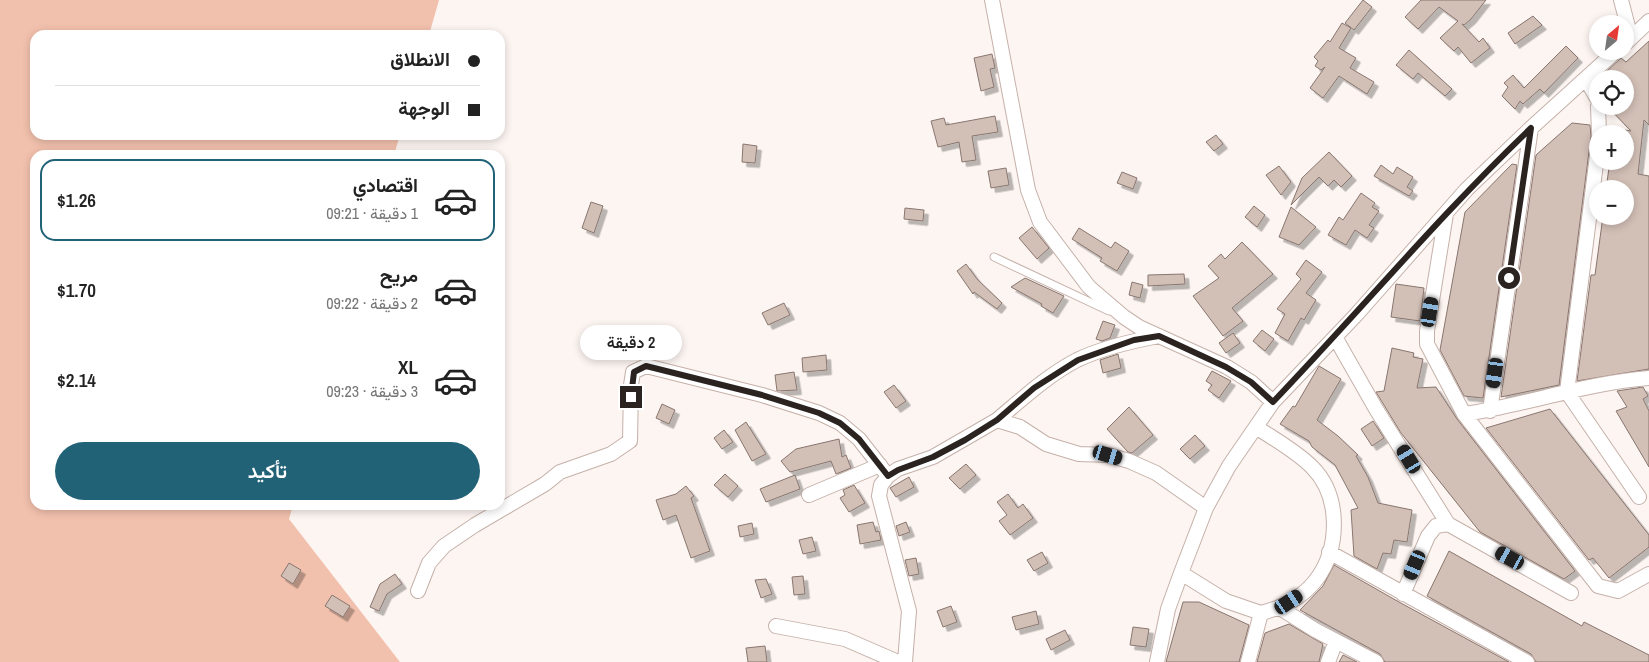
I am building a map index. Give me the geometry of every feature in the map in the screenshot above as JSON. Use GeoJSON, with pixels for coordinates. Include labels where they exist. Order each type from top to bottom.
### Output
{"type":"FeatureCollection","features":[{"type":"Feature","properties":{"kind":"street"},"geometry":{"type":"LineString","coordinates":[[992,0],[1028,190],[1040,222],[1090,288],[1124,317],[1159,336],[1226,367],[1251,382],[1273,402]]}},
{"type":"Feature","properties":{"kind":"street"},"geometry":{"type":"LineString","coordinates":[[1621,0],[1624,15]]}},
{"type":"Feature","properties":{"kind":"street"},"geometry":{"type":"LineString","coordinates":[[1634,35],[1649,21]]}},
{"type":"Feature","properties":{"kind":"street"},"geometry":{"type":"LineString","coordinates":[[1156,662],[1168,609],[1206,508],[1229,466],[1273,402],[1335,337],[1467,189],[1606,60]]}},
{"type":"Feature","properties":{"kind":"street"},"geometry":{"type":"LineString","coordinates":[[1586,79],[1589,84]]}},
{"type":"Feature","properties":{"kind":"street"},"geometry":{"type":"LineString","coordinates":[[1490,411],[1531,128]]}},
{"type":"Feature","properties":{"kind":"street"},"geometry":{"type":"LineString","coordinates":[[1595,170],[1567,392],[1639,497]]}},
{"type":"Feature","properties":{"kind":"street"},"geometry":{"type":"LineString","coordinates":[[1446,214],[1427,331],[1427,344],[1464,414],[1598,586],[1618,591],[1649,574]]}},
{"type":"Feature","properties":{"kind":"street"},"geometry":{"type":"LineString","coordinates":[[809,495],[884,471],[898,470],[933,457],[997,420],[1034,388],[1078,360],[1134,340],[1159,336]]}},
{"type":"Feature","properties":{"kind":"street"},"geometry":{"type":"LineString","coordinates":[[1335,337],[1376,409],[1448,524],[1571,593]]}},
{"type":"Feature","properties":{"kind":"street"},"geometry":{"type":"LineString","coordinates":[[505,507],[560,472],[611,454],[630,441],[631,385],[634,372],[638,368],[654,368],[762,395],[819,413],[846,428],[859,439],[884,471]]}},
{"type":"Feature","properties":{"kind":"street"},"geometry":{"type":"LineString","coordinates":[[1464,414],[1490,411],[1567,392],[1649,378]]}},
{"type":"Feature","properties":{"kind":"street"},"geometry":{"type":"LineString","coordinates":[[997,420],[1020,427],[1046,444],[1079,454],[1108,455],[1129,461],[1156,473],[1206,508]]}},
{"type":"Feature","properties":{"kind":"street"},"geometry":{"type":"LineString","coordinates":[[1181,573],[1226,600],[1261,613],[1280,608],[1316,580],[1330,552],[1334,529],[1332,500],[1312,467],[1256,426]]}},
{"type":"Feature","properties":{"kind":"street"},"geometry":{"type":"LineString","coordinates":[[884,471],[879,496],[909,611],[905,662]]}},
{"type":"Feature","properties":{"kind":"street"},"geometry":{"type":"LineString","coordinates":[[418,591],[429,563],[444,546],[500,510]]}},
{"type":"Feature","properties":{"kind":"street"},"geometry":{"type":"LineString","coordinates":[[1403,594],[1428,536],[1436,526],[1448,524]]}},
{"type":"Feature","properties":{"kind":"street"},"geometry":{"type":"LineString","coordinates":[[1330,552],[1527,662]]}},
{"type":"Feature","properties":{"kind":"street"},"geometry":{"type":"LineString","coordinates":[[1280,608],[1376,662]]}},
{"type":"Feature","properties":{"kind":"street"},"geometry":{"type":"LineString","coordinates":[[1248,662],[1261,613]]}},
{"type":"Feature","properties":{"kind":"street"},"geometry":{"type":"LineString","coordinates":[[776,626],[845,639],[898,662]]}},
{"type":"Feature","properties":{"kind":"street"},"geometry":{"type":"LineString","coordinates":[[1328,662],[1336,641]]}},
{"type":"Feature","properties":{"kind":"lane"},"geometry":{"type":"LineString","coordinates":[[994,257],[1124,317]]}},
{"type":"Feature","properties":{"kind":"shaded area"},"geometry":{"type":"Polygon","coordinates":[[[0,0],[439,0],[430,30],[30,30],[30,140],[398,140],[396,150],[30,150],[30,510],[292,510],[289,519],[400,662],[0,662],[0,0]]]}},
{"type":"Feature","properties":{"kind":"building"},"geometry":{"type":"Polygon","coordinates":[[[1363,0],[1372,7],[1354,30],[1345,23],[1363,0]]]}},
{"type":"Feature","properties":{"kind":"building"},"geometry":{"type":"Polygon","coordinates":[[[1421,0],[1486,0],[1471,19],[1464,25],[1462,24],[1479,42],[1483,38],[1490,48],[1471,63],[1458,47],[1454,51],[1440,38],[1458,21],[1439,7],[1418,29],[1405,17],[1421,0]]]}},
{"type":"Feature","properties":{"kind":"building"},"geometry":{"type":"Polygon","coordinates":[[[1533,16],[1542,25],[1515,44],[1508,33],[1533,16]]]}},
{"type":"Feature","properties":{"kind":"building"},"geometry":{"type":"Polygon","coordinates":[[[1342,23],[1351,28],[1339,48],[1356,58],[1350,68],[1374,82],[1367,94],[1339,76],[1323,98],[1310,88],[1325,67],[1321,70],[1315,66],[1318,61],[1314,57],[1328,40],[1330,42],[1342,23]]]}},
{"type":"Feature","properties":{"kind":"building"},"geometry":{"type":"Polygon","coordinates":[[[1649,41],[1649,125],[1644,120],[1638,174],[1649,176],[1649,369],[1577,381],[1591,275],[1595,275],[1602,225],[1634,225],[1634,180],[1607,180],[1609,170],[1634,170],[1634,125],[1625,125],[1616,115],[1634,115],[1634,70],[1608,70],[1619,60],[1626,62],[1634,60],[1634,55],[1649,41]]]}},
{"type":"Feature","properties":{"kind":"building"},"geometry":{"type":"Polygon","coordinates":[[[1566,46],[1578,58],[1544,93],[1540,89],[1523,104],[1520,101],[1515,109],[1502,96],[1508,87],[1504,83],[1513,75],[1524,88],[1566,46]]]}},
{"type":"Feature","properties":{"kind":"building"},"geometry":{"type":"Polygon","coordinates":[[[1409,50],[1452,89],[1445,96],[1418,73],[1413,79],[1396,65],[1409,50]]]}},
{"type":"Feature","properties":{"kind":"building"},"geometry":{"type":"Polygon","coordinates":[[[992,54],[995,68],[990,69],[994,87],[981,91],[974,58],[992,54]]]}},
{"type":"Feature","properties":{"kind":"building"},"geometry":{"type":"Polygon","coordinates":[[[995,116],[998,132],[972,136],[976,160],[962,162],[959,142],[938,147],[931,121],[944,118],[946,125],[995,116]]]}},
{"type":"Feature","properties":{"kind":"building"},"geometry":{"type":"Polygon","coordinates":[[[1572,123],[1590,125],[1589,152],[1559,385],[1501,397],[1536,155],[1572,123]]]}},
{"type":"Feature","properties":{"kind":"building"},"geometry":{"type":"Polygon","coordinates":[[[1216,135],[1223,144],[1214,151],[1206,142],[1216,135]]]}},
{"type":"Feature","properties":{"kind":"building"},"geometry":{"type":"Polygon","coordinates":[[[743,144],[757,146],[755,163],[742,162],[743,144]]]}},
{"type":"Feature","properties":{"kind":"building"},"geometry":{"type":"Polygon","coordinates":[[[1329,152],[1352,176],[1341,187],[1334,180],[1328,186],[1319,177],[1291,205],[1302,178],[1329,152]]]}},
{"type":"Feature","properties":{"kind":"building"},"geometry":{"type":"Polygon","coordinates":[[[1512,164],[1517,165],[1483,398],[1464,396],[1440,350],[1465,212],[1512,164]]]}},
{"type":"Feature","properties":{"kind":"building"},"geometry":{"type":"Polygon","coordinates":[[[1381,165],[1393,174],[1397,167],[1413,177],[1407,187],[1413,191],[1409,196],[1374,176],[1381,165]]]}},
{"type":"Feature","properties":{"kind":"building"},"geometry":{"type":"Polygon","coordinates":[[[1279,166],[1291,182],[1281,195],[1266,175],[1279,166]]]}},
{"type":"Feature","properties":{"kind":"building"},"geometry":{"type":"Polygon","coordinates":[[[1006,168],[1009,185],[991,188],[988,171],[1006,168]]]}},
{"type":"Feature","properties":{"kind":"building"},"geometry":{"type":"Polygon","coordinates":[[[1122,172],[1137,178],[1133,189],[1117,183],[1122,172]]]}},
{"type":"Feature","properties":{"kind":"building"},"geometry":{"type":"Polygon","coordinates":[[[1361,193],[1375,203],[1372,207],[1379,211],[1369,225],[1374,228],[1367,238],[1355,230],[1346,245],[1328,235],[1339,217],[1343,220],[1361,193]]]}},
{"type":"Feature","properties":{"kind":"building"},"geometry":{"type":"Polygon","coordinates":[[[591,202],[603,206],[594,233],[582,228],[591,202]]]}},
{"type":"Feature","properties":{"kind":"building"},"geometry":{"type":"Polygon","coordinates":[[[1254,206],[1265,215],[1257,227],[1245,217],[1254,206]]]}},
{"type":"Feature","properties":{"kind":"building"},"geometry":{"type":"Polygon","coordinates":[[[1291,207],[1316,227],[1299,245],[1279,237],[1291,207]]]}},
{"type":"Feature","properties":{"kind":"building"},"geometry":{"type":"Polygon","coordinates":[[[905,208],[924,210],[923,221],[904,219],[905,208]]]}},
{"type":"Feature","properties":{"kind":"building"},"geometry":{"type":"Polygon","coordinates":[[[1032,227],[1049,248],[1037,259],[1019,238],[1032,227]]]}},
{"type":"Feature","properties":{"kind":"building"},"geometry":{"type":"Polygon","coordinates":[[[1079,228],[1111,248],[1115,242],[1129,251],[1117,271],[1100,261],[1102,258],[1072,239],[1079,228]]]}},
{"type":"Feature","properties":{"kind":"building"},"geometry":{"type":"Polygon","coordinates":[[[1242,242],[1273,274],[1232,308],[1243,321],[1223,336],[1193,296],[1219,278],[1208,266],[1221,254],[1225,259],[1242,242]]]}},
{"type":"Feature","properties":{"kind":"building"},"geometry":{"type":"Polygon","coordinates":[[[1306,260],[1322,272],[1306,293],[1316,300],[1304,320],[1301,318],[1288,341],[1275,333],[1285,314],[1277,309],[1301,279],[1296,274],[1306,260]]]}},
{"type":"Feature","properties":{"kind":"building"},"geometry":{"type":"Polygon","coordinates":[[[966,264],[977,279],[1002,303],[997,309],[974,292],[973,294],[957,271],[966,264]]]}},
{"type":"Feature","properties":{"kind":"building"},"geometry":{"type":"Polygon","coordinates":[[[1184,274],[1185,284],[1148,286],[1148,275],[1184,274]]]}},
{"type":"Feature","properties":{"kind":"building"},"geometry":{"type":"Polygon","coordinates":[[[1025,278],[1064,296],[1053,313],[1041,306],[1042,304],[1011,287],[1025,278]]]}},
{"type":"Feature","properties":{"kind":"building"},"geometry":{"type":"Polygon","coordinates":[[[1132,282],[1143,285],[1140,298],[1129,295],[1132,282]]]}},
{"type":"Feature","properties":{"kind":"building"},"geometry":{"type":"Polygon","coordinates":[[[1396,284],[1424,288],[1420,321],[1391,317],[1396,284]]]}},
{"type":"Feature","properties":{"kind":"building"},"geometry":{"type":"Polygon","coordinates":[[[784,303],[790,315],[768,325],[762,313],[784,303]]]}},
{"type":"Feature","properties":{"kind":"building"},"geometry":{"type":"Polygon","coordinates":[[[1103,321],[1115,325],[1110,338],[1102,341],[1096,339],[1103,321]]]}},
{"type":"Feature","properties":{"kind":"building"},"geometry":{"type":"Polygon","coordinates":[[[1262,330],[1274,339],[1265,351],[1253,341],[1262,330]]]}},
{"type":"Feature","properties":{"kind":"building"},"geometry":{"type":"Polygon","coordinates":[[[1233,333],[1240,343],[1226,353],[1219,343],[1233,333]]]}},
{"type":"Feature","properties":{"kind":"building"},"geometry":{"type":"Polygon","coordinates":[[[1392,348],[1414,353],[1413,357],[1423,359],[1417,388],[1436,387],[1457,419],[1575,571],[1564,579],[1480,532],[1401,433],[1376,392],[1384,391],[1392,348]]]}},
{"type":"Feature","properties":{"kind":"building"},"geometry":{"type":"Polygon","coordinates":[[[1118,354],[1121,368],[1103,373],[1100,360],[1118,354]]]}},
{"type":"Feature","properties":{"kind":"building"},"geometry":{"type":"Polygon","coordinates":[[[826,355],[827,370],[803,372],[802,358],[826,355]]]}},
{"type":"Feature","properties":{"kind":"building"},"geometry":{"type":"Polygon","coordinates":[[[1319,366],[1341,379],[1317,420],[1358,455],[1356,456],[1368,477],[1378,503],[1412,510],[1407,542],[1394,540],[1391,554],[1383,553],[1377,569],[1354,556],[1351,510],[1358,508],[1335,465],[1312,447],[1309,441],[1280,424],[1293,406],[1295,407],[1319,366]]]}},
{"type":"Feature","properties":{"kind":"building"},"geometry":{"type":"Polygon","coordinates":[[[1212,371],[1231,381],[1219,398],[1208,390],[1212,385],[1206,381],[1212,371]]]}},
{"type":"Feature","properties":{"kind":"building"},"geometry":{"type":"Polygon","coordinates":[[[794,372],[797,390],[777,391],[775,375],[794,372]]]}},
{"type":"Feature","properties":{"kind":"building"},"geometry":{"type":"Polygon","coordinates":[[[894,385],[906,401],[896,408],[884,392],[894,385]]]}},
{"type":"Feature","properties":{"kind":"building"},"geometry":{"type":"Polygon","coordinates":[[[1643,387],[1648,396],[1643,399],[1649,411],[1649,467],[1616,411],[1627,407],[1617,391],[1643,387]]]}},
{"type":"Feature","properties":{"kind":"building"},"geometry":{"type":"Polygon","coordinates":[[[662,404],[675,410],[669,424],[656,418],[662,404]]]}},
{"type":"Feature","properties":{"kind":"building"},"geometry":{"type":"Polygon","coordinates":[[[1129,407],[1153,435],[1132,453],[1128,452],[1107,429],[1129,407]]]}},
{"type":"Feature","properties":{"kind":"building"},"geometry":{"type":"Polygon","coordinates":[[[1550,409],[1649,535],[1649,547],[1609,578],[1593,558],[1589,560],[1486,428],[1550,409]]]}},
{"type":"Feature","properties":{"kind":"building"},"geometry":{"type":"Polygon","coordinates":[[[1373,421],[1384,438],[1372,446],[1361,429],[1373,421]]]}},
{"type":"Feature","properties":{"kind":"building"},"geometry":{"type":"Polygon","coordinates":[[[746,422],[766,454],[752,461],[735,430],[746,422]]]}},
{"type":"Feature","properties":{"kind":"building"},"geometry":{"type":"Polygon","coordinates":[[[724,430],[733,442],[722,449],[714,438],[724,430]]]}},
{"type":"Feature","properties":{"kind":"building"},"geometry":{"type":"Polygon","coordinates":[[[1195,435],[1205,446],[1190,459],[1180,449],[1195,435]]]}},
{"type":"Feature","properties":{"kind":"building"},"geometry":{"type":"Polygon","coordinates":[[[839,439],[842,457],[846,455],[851,468],[836,474],[831,461],[790,472],[781,461],[796,449],[839,439]]]}},
{"type":"Feature","properties":{"kind":"building"},"geometry":{"type":"Polygon","coordinates":[[[966,464],[976,475],[960,489],[949,478],[966,464]]]}},
{"type":"Feature","properties":{"kind":"building"},"geometry":{"type":"Polygon","coordinates":[[[725,474],[738,486],[728,497],[714,485],[725,474]]]}},
{"type":"Feature","properties":{"kind":"building"},"geometry":{"type":"Polygon","coordinates":[[[795,475],[800,489],[766,502],[760,489],[795,475]]]}},
{"type":"Feature","properties":{"kind":"building"},"geometry":{"type":"Polygon","coordinates":[[[909,477],[914,487],[896,497],[890,488],[909,477]]]}},
{"type":"Feature","properties":{"kind":"building"},"geometry":{"type":"Polygon","coordinates":[[[854,485],[865,503],[849,512],[840,498],[845,495],[843,490],[854,485]]]}},
{"type":"Feature","properties":{"kind":"building"},"geometry":{"type":"Polygon","coordinates":[[[686,486],[694,496],[691,498],[710,551],[691,558],[676,515],[663,520],[656,500],[676,494],[686,486]]]}},
{"type":"Feature","properties":{"kind":"building"},"geometry":{"type":"Polygon","coordinates":[[[1008,494],[1018,508],[1023,504],[1033,518],[1010,535],[999,521],[1007,515],[997,502],[1008,494]]]}},
{"type":"Feature","properties":{"kind":"building"},"geometry":{"type":"Polygon","coordinates":[[[873,522],[876,532],[879,531],[881,540],[860,544],[857,525],[873,522]]]}},
{"type":"Feature","properties":{"kind":"building"},"geometry":{"type":"Polygon","coordinates":[[[906,522],[910,532],[899,536],[896,526],[906,522]]]}},
{"type":"Feature","properties":{"kind":"building"},"geometry":{"type":"Polygon","coordinates":[[[752,523],[754,534],[740,537],[738,526],[752,523]]]}},
{"type":"Feature","properties":{"kind":"building"},"geometry":{"type":"Polygon","coordinates":[[[812,537],[816,551],[803,554],[799,540],[812,537]]]}},
{"type":"Feature","properties":{"kind":"building"},"geometry":{"type":"Polygon","coordinates":[[[1449,551],[1582,626],[1584,622],[1649,655],[1649,662],[1536,662],[1531,654],[1427,596],[1449,551]]]}},
{"type":"Feature","properties":{"kind":"building"},"geometry":{"type":"Polygon","coordinates":[[[1042,552],[1048,563],[1034,571],[1027,560],[1042,552]]]}},
{"type":"Feature","properties":{"kind":"building"},"geometry":{"type":"Polygon","coordinates":[[[916,558],[919,574],[909,576],[905,560],[916,558]]]}},
{"type":"Feature","properties":{"kind":"building"},"geometry":{"type":"Polygon","coordinates":[[[289,563],[301,570],[293,584],[281,576],[289,563]]]}},
{"type":"Feature","properties":{"kind":"building"},"geometry":{"type":"Polygon","coordinates":[[[1334,565],[1509,662],[1385,662],[1380,654],[1300,610],[1323,586],[1334,565]]]}},
{"type":"Feature","properties":{"kind":"building"},"geometry":{"type":"Polygon","coordinates":[[[395,574],[402,584],[387,594],[379,611],[370,607],[380,584],[395,574]]]}},
{"type":"Feature","properties":{"kind":"building"},"geometry":{"type":"Polygon","coordinates":[[[803,576],[805,594],[794,595],[792,577],[803,576]]]}},
{"type":"Feature","properties":{"kind":"building"},"geometry":{"type":"Polygon","coordinates":[[[766,579],[772,594],[761,598],[755,580],[766,579]]]}},
{"type":"Feature","properties":{"kind":"building"},"geometry":{"type":"Polygon","coordinates":[[[332,595],[350,606],[343,617],[325,606],[332,595]]]}},
{"type":"Feature","properties":{"kind":"building"},"geometry":{"type":"Polygon","coordinates":[[[1183,602],[1199,602],[1249,625],[1239,662],[1166,662],[1183,602]]]}},
{"type":"Feature","properties":{"kind":"building"},"geometry":{"type":"Polygon","coordinates":[[[951,606],[957,622],[943,627],[937,611],[951,606]]]}},
{"type":"Feature","properties":{"kind":"building"},"geometry":{"type":"Polygon","coordinates":[[[1036,611],[1039,624],[1016,630],[1012,617],[1036,611]]]}},
{"type":"Feature","properties":{"kind":"building"},"geometry":{"type":"Polygon","coordinates":[[[1289,624],[1323,644],[1319,662],[1257,662],[1265,633],[1289,624]]]}},
{"type":"Feature","properties":{"kind":"building"},"geometry":{"type":"Polygon","coordinates":[[[1133,627],[1149,629],[1146,647],[1130,645],[1133,627]]]}},
{"type":"Feature","properties":{"kind":"building"},"geometry":{"type":"Polygon","coordinates":[[[1065,630],[1070,640],[1051,650],[1046,639],[1065,630]]]}},
{"type":"Feature","properties":{"kind":"building"},"geometry":{"type":"Polygon","coordinates":[[[765,646],[767,662],[748,662],[746,648],[765,646]]]}},
{"type":"Feature","properties":{"kind":"building"},"geometry":{"type":"Polygon","coordinates":[[[1343,655],[1357,662],[1339,662],[1343,655]]]}},
{"type":"Feature","properties":{"kind":"route"},"geometry":{"type":"LineString","coordinates":[[631,397],[634,372],[638,368],[646,366],[762,395],[819,413],[840,423],[859,439],[888,476],[909,465],[933,457],[965,440],[997,420],[1034,388],[1078,360],[1134,340],[1159,336],[1204,355],[1251,382],[1273,402],[1356,315],[1467,189],[1531,128],[1509,278]]}}]}
